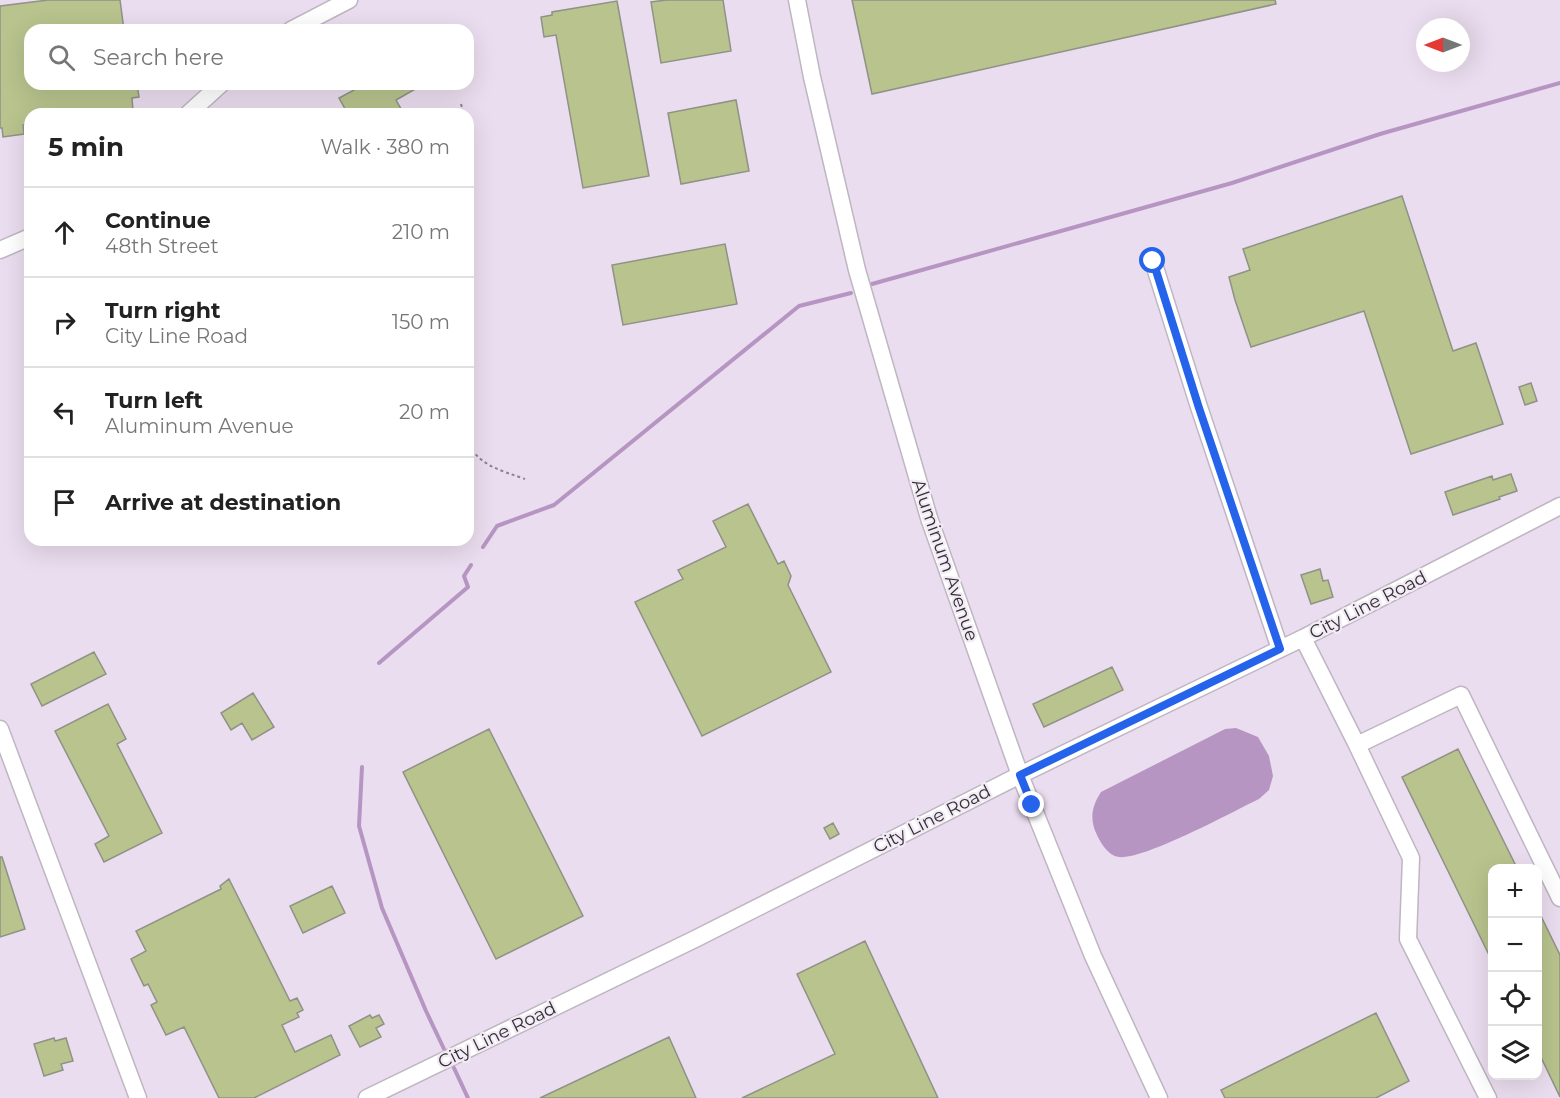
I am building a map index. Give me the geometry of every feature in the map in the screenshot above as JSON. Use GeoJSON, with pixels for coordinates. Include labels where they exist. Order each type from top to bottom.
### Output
{"type":"FeatureCollection","features":[{"type":"Feature","properties":{"kind":"street"},"geometry":{"type":"LineString","coordinates":[[303,24],[349,0]]}},
{"type":"Feature","properties":{"kind":"street","name":"Aluminum Avenue"},"geometry":{"type":"LineString","coordinates":[[797,0],[812,77],[857,270],[929,518],[1020,775],[1094,956],[1158,1098]]}},
{"type":"Feature","properties":{"kind":"street"},"geometry":{"type":"LineString","coordinates":[[195,108],[214,90]]}},
{"type":"Feature","properties":{"kind":"street"},"geometry":{"type":"LineString","coordinates":[[0,250],[24,240]]}},
{"type":"Feature","properties":{"kind":"street"},"geometry":{"type":"LineString","coordinates":[[1153,261],[1199,408],[1280,649]]}},
{"type":"Feature","properties":{"kind":"street","name":"City Line Road"},"geometry":{"type":"LineString","coordinates":[[367,1098],[695,939],[1020,775],[1303,638],[1560,506]]}},
{"type":"Feature","properties":{"kind":"street"},"geometry":{"type":"LineString","coordinates":[[1303,638],[1411,858],[1408,939],[1488,1098]]}},
{"type":"Feature","properties":{"kind":"street"},"geometry":{"type":"LineString","coordinates":[[1357,745],[1461,695],[1560,898]]}},
{"type":"Feature","properties":{"kind":"street"},"geometry":{"type":"LineString","coordinates":[[0,729],[138,1098]]}},
{"type":"Feature","properties":{"kind":"path"},"geometry":{"type":"LineString","coordinates":[[461,104],[462,108]]}},
{"type":"Feature","properties":{"kind":"path"},"geometry":{"type":"LineString","coordinates":[[474,454],[477,459],[495,468],[525,479]]}},
{"type":"Feature","properties":{"kind":"shaded area"},"geometry":{"type":"Polygon","coordinates":[[[0,0],[1560,0],[1560,1098],[0,1098],[0,0]]]}},
{"type":"Feature","properties":{"kind":"shaded area"},"geometry":{"type":"Polygon","coordinates":[[[1236,728],[1258,737],[1269,756],[1273,776],[1269,790],[1259,799],[1148,851],[1119,857],[1106,849],[1097,835],[1092,818],[1095,802],[1101,792],[1225,729],[1236,728]]]}},
{"type":"Feature","properties":{"kind":"building"},"geometry":{"type":"Polygon","coordinates":[[[48,0],[120,0],[123,24],[24,24],[24,90],[138,90],[139,97],[132,98],[133,108],[24,108],[24,134],[3,137],[2,128],[0,128],[0,6],[48,0]]]}},
{"type":"Feature","properties":{"kind":"building"},"geometry":{"type":"Polygon","coordinates":[[[723,0],[731,51],[661,63],[651,2],[723,0]]]}},
{"type":"Feature","properties":{"kind":"building"},"geometry":{"type":"Polygon","coordinates":[[[852,0],[1275,0],[1276,4],[872,94],[852,0]]]}},
{"type":"Feature","properties":{"kind":"building"},"geometry":{"type":"Polygon","coordinates":[[[617,1],[649,176],[583,188],[556,35],[544,37],[541,17],[552,15],[552,12],[617,1]]]}},
{"type":"Feature","properties":{"kind":"building"},"geometry":{"type":"Polygon","coordinates":[[[354,90],[414,90],[396,100],[401,108],[345,108],[339,98],[354,90]]]}},
{"type":"Feature","properties":{"kind":"building"},"geometry":{"type":"Polygon","coordinates":[[[736,100],[749,171],[681,184],[668,113],[736,100]]]}},
{"type":"Feature","properties":{"kind":"building"},"geometry":{"type":"Polygon","coordinates":[[[1402,196],[1453,351],[1476,343],[1503,424],[1411,454],[1364,311],[1251,347],[1229,277],[1250,270],[1243,249],[1402,196]]]}},
{"type":"Feature","properties":{"kind":"building"},"geometry":{"type":"Polygon","coordinates":[[[725,244],[737,304],[623,325],[612,265],[725,244]]]}},
{"type":"Feature","properties":{"kind":"building"},"geometry":{"type":"Polygon","coordinates":[[[1531,383],[1537,401],[1525,405],[1519,387],[1531,383]]]}},
{"type":"Feature","properties":{"kind":"building"},"geometry":{"type":"Polygon","coordinates":[[[1511,474],[1517,491],[1453,515],[1445,492],[1492,476],[1493,480],[1511,474]]]}},
{"type":"Feature","properties":{"kind":"building"},"geometry":{"type":"Polygon","coordinates":[[[748,504],[778,564],[784,561],[791,576],[788,585],[831,672],[702,736],[635,602],[683,579],[678,570],[726,547],[713,521],[748,504]]]}},
{"type":"Feature","properties":{"kind":"building"},"geometry":{"type":"Polygon","coordinates":[[[1320,569],[1323,581],[1328,580],[1333,597],[1311,604],[1301,575],[1320,569]]]}},
{"type":"Feature","properties":{"kind":"building"},"geometry":{"type":"Polygon","coordinates":[[[94,652],[106,674],[42,706],[31,684],[94,652]]]}},
{"type":"Feature","properties":{"kind":"building"},"geometry":{"type":"Polygon","coordinates":[[[1112,667],[1123,690],[1044,727],[1033,704],[1112,667]]]}},
{"type":"Feature","properties":{"kind":"building"},"geometry":{"type":"Polygon","coordinates":[[[253,693],[274,727],[252,740],[242,723],[231,730],[221,713],[253,693]]]}},
{"type":"Feature","properties":{"kind":"building"},"geometry":{"type":"Polygon","coordinates":[[[108,704],[126,739],[117,744],[162,833],[104,862],[95,844],[109,836],[55,731],[108,704]]]}},
{"type":"Feature","properties":{"kind":"building"},"geometry":{"type":"Polygon","coordinates":[[[489,729],[583,916],[496,959],[403,772],[489,729]]]}},
{"type":"Feature","properties":{"kind":"building"},"geometry":{"type":"Polygon","coordinates":[[[1458,749],[1515,864],[1488,864],[1488,953],[1402,777],[1458,749]]]}},
{"type":"Feature","properties":{"kind":"building"},"geometry":{"type":"Polygon","coordinates":[[[833,823],[839,834],[830,839],[824,828],[833,823]]]}},
{"type":"Feature","properties":{"kind":"building"},"geometry":{"type":"Polygon","coordinates":[[[0,857],[2,857],[25,929],[0,937],[0,857]]]}},
{"type":"Feature","properties":{"kind":"building"},"geometry":{"type":"Polygon","coordinates":[[[229,879],[290,1001],[297,998],[303,1010],[297,1013],[299,1017],[282,1025],[295,1052],[331,1035],[340,1055],[254,1098],[219,1098],[184,1027],[166,1035],[151,1005],[157,1002],[148,984],[144,986],[131,959],[146,951],[136,931],[221,889],[220,886],[229,879]]]}},
{"type":"Feature","properties":{"kind":"building"},"geometry":{"type":"Polygon","coordinates":[[[332,886],[345,913],[303,933],[290,906],[332,886]]]}},
{"type":"Feature","properties":{"kind":"building"},"geometry":{"type":"Polygon","coordinates":[[[1542,918],[1560,955],[1560,1097],[1542,1059],[1542,918]]]}},
{"type":"Feature","properties":{"kind":"building"},"geometry":{"type":"Polygon","coordinates":[[[865,941],[938,1098],[742,1098],[835,1054],[797,974],[865,941]]]}},
{"type":"Feature","properties":{"kind":"building"},"geometry":{"type":"Polygon","coordinates":[[[1376,1013],[1409,1081],[1376,1098],[1225,1098],[1221,1090],[1376,1013]]]}},
{"type":"Feature","properties":{"kind":"building"},"geometry":{"type":"Polygon","coordinates":[[[370,1015],[372,1018],[379,1015],[384,1024],[376,1028],[381,1037],[360,1047],[349,1026],[370,1015]]]}},
{"type":"Feature","properties":{"kind":"building"},"geometry":{"type":"Polygon","coordinates":[[[669,1037],[696,1098],[540,1098],[669,1037]]]}},
{"type":"Feature","properties":{"kind":"building"},"geometry":{"type":"Polygon","coordinates":[[[54,1038],[55,1041],[66,1038],[73,1061],[61,1064],[63,1070],[44,1076],[34,1044],[54,1038]]]}},
{"type":"Feature","properties":{"kind":"waterway"},"geometry":{"type":"LineString","coordinates":[[872,284],[1232,183],[1380,134],[1560,83]]}},
{"type":"Feature","properties":{"kind":"waterway"},"geometry":{"type":"LineString","coordinates":[[483,547],[497,526],[554,505],[799,306],[851,293]]}},
{"type":"Feature","properties":{"kind":"waterway"},"geometry":{"type":"LineString","coordinates":[[379,663],[468,587],[464,576],[471,565]]}},
{"type":"Feature","properties":{"kind":"waterway"},"geometry":{"type":"LineString","coordinates":[[362,767],[359,826],[382,908],[444,1049]]}},
{"type":"Feature","properties":{"kind":"waterway"},"geometry":{"type":"LineString","coordinates":[[454,1068],[468,1098]]}},
{"type":"Feature","properties":{"kind":"route"},"geometry":{"type":"LineString","coordinates":[[1032,805],[1020,775],[1280,649],[1199,408],[1153,261]]}}]}
